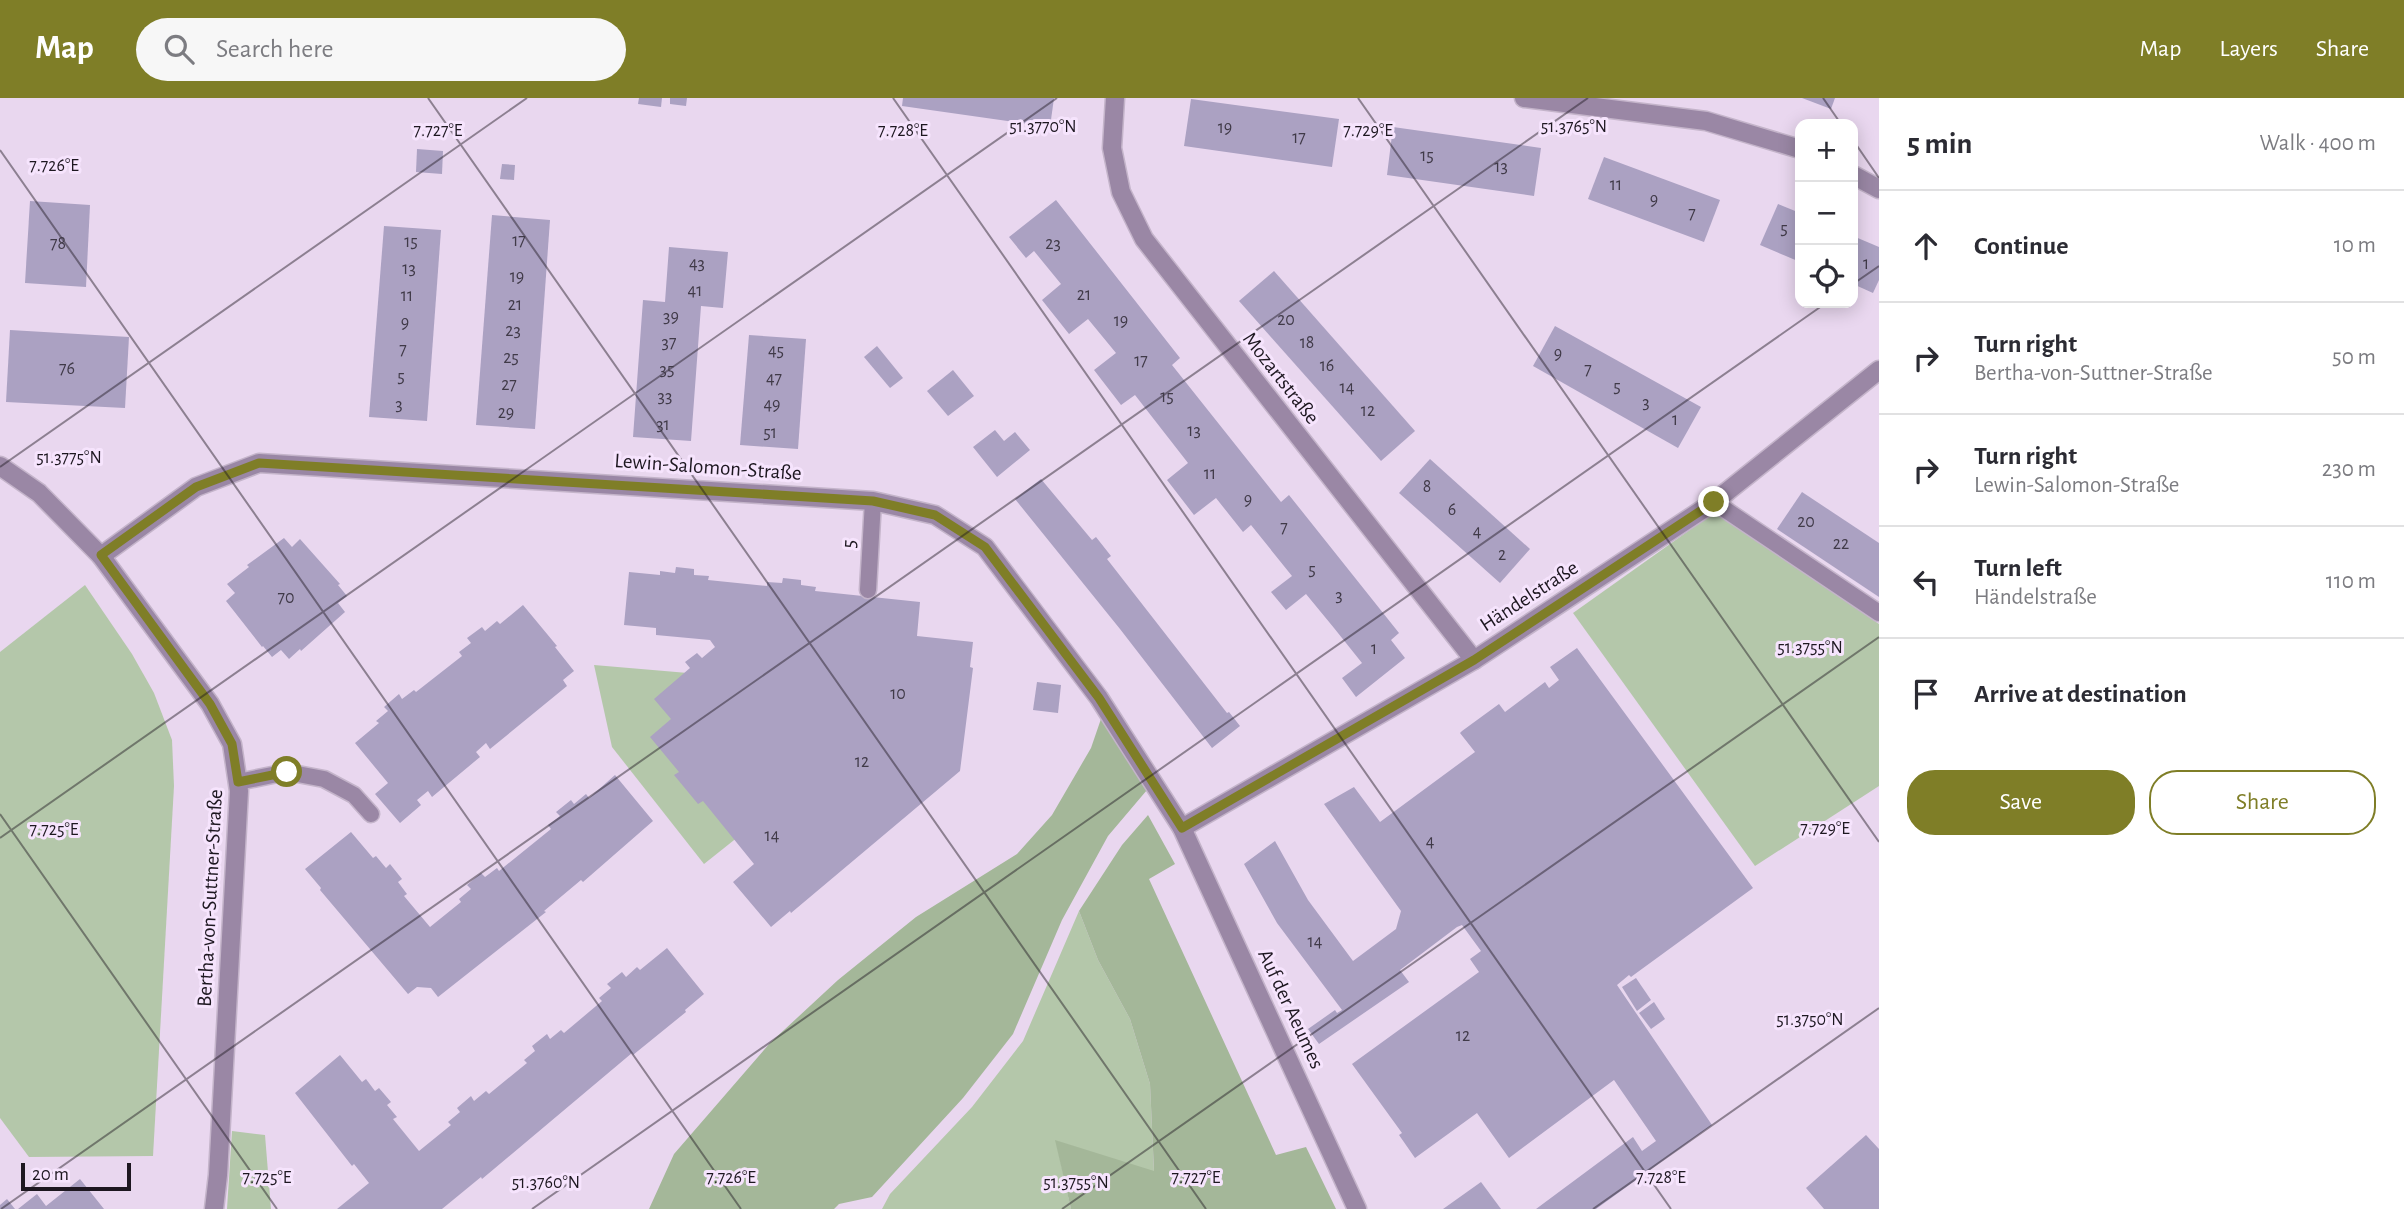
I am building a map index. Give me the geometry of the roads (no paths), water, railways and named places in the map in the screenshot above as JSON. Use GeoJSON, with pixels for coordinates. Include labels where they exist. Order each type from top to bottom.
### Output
{"type":"FeatureCollection","features":[{"type":"Feature","properties":{"kind":"street","name":"Mozartstraße"},"geometry":{"type":"LineString","coordinates":[[1115,98],[1112,148],[1121,192],[1144,239],[1474,660]]}},
{"type":"Feature","properties":{"kind":"street"},"geometry":{"type":"LineString","coordinates":[[1524,98],[1706,121],[1795,148]]}},
{"type":"Feature","properties":{"kind":"street"},"geometry":{"type":"LineString","coordinates":[[1858,178],[1879,189]]}},
{"type":"Feature","properties":{"kind":"street","name":"Händelstraße"},"geometry":{"type":"LineString","coordinates":[[1182,828],[1474,660],[1714,502],[1879,370]]}},
{"type":"Feature","properties":{"kind":"street","name":"Lewin-Salomon-Straße"},"geometry":{"type":"LineString","coordinates":[[101,555],[196,487],[259,463],[873,501],[935,515],[985,547],[1099,698],[1182,828]]}},
{"type":"Feature","properties":{"kind":"street","name":"Bertha-von-Suttner-Straße"},"geometry":{"type":"LineString","coordinates":[[0,466],[39,493],[101,555],[210,704],[232,744],[238,782],[220,1147],[214,1209]]}},
{"type":"Feature","properties":{"kind":"street","name":"Auf der Aeumes"},"geometry":{"type":"LineString","coordinates":[[1182,828],[1357,1209]]}},
{"type":"Feature","properties":{"kind":"lane","name":"5"},"geometry":{"type":"LineString","coordinates":[[868,590],[873,501]]}},
{"type":"Feature","properties":{"kind":"lane"},"geometry":{"type":"LineString","coordinates":[[1714,502],[1879,613]]}},
{"type":"Feature","properties":{"kind":"lane"},"geometry":{"type":"LineString","coordinates":[[238,782],[287,772],[324,779],[354,795],[371,814]]}}]}
